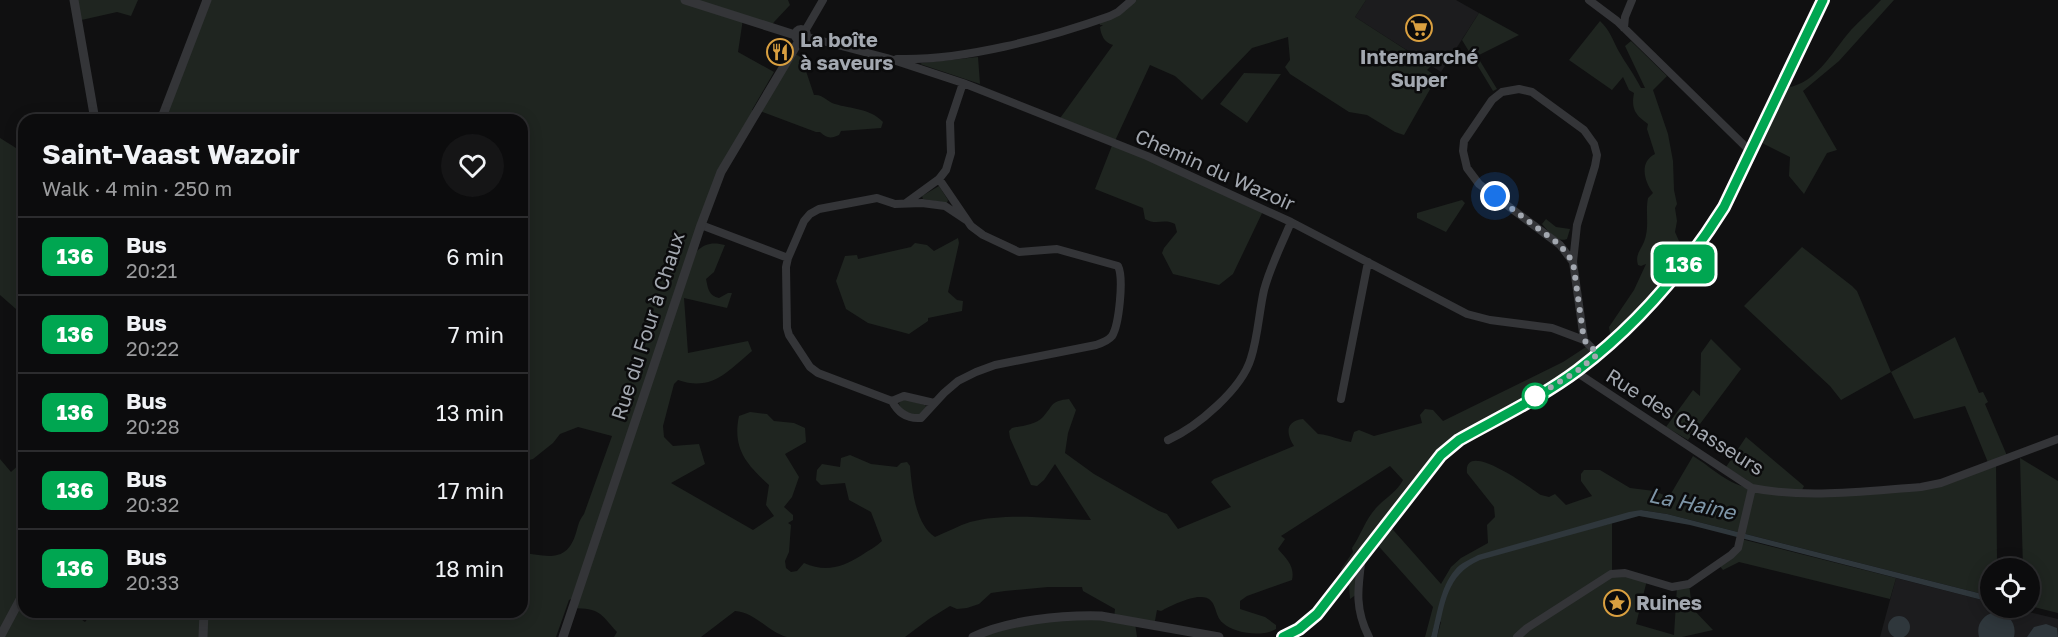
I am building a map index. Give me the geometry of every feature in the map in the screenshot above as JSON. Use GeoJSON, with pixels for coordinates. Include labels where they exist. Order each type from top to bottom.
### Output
{"type":"FeatureCollection","features":[{"type":"Feature","properties":{"kind":"street"},"geometry":{"type":"LineString","coordinates":[[74,0],[94,114]]}},
{"type":"Feature","properties":{"kind":"street"},"geometry":{"type":"LineString","coordinates":[[163,114],[207,0]]}},
{"type":"Feature","properties":{"kind":"street"},"geometry":{"type":"LineString","coordinates":[[685,0],[801,36],[823,0]]}},
{"type":"Feature","properties":{"kind":"street"},"geometry":{"type":"LineString","coordinates":[[886,58],[940,57],[1014,44],[1110,16],[1132,0]]}},
{"type":"Feature","properties":{"kind":"street"},"geometry":{"type":"LineString","coordinates":[[1589,0],[1624,28],[1750,151]]}},
{"type":"Feature","properties":{"kind":"street"},"geometry":{"type":"LineString","coordinates":[[1624,28],[1625,17],[1632,0]]}},
{"type":"Feature","properties":{"kind":"street"},"geometry":{"type":"LineString","coordinates":[[1283,637],[1299,629],[1317,614],[1420,481],[1447,450],[1459,440],[1576,372],[1648,307],[1704,237],[1724,207],[1823,0]]}},
{"type":"Feature","properties":{"kind":"street","name":"Chemin du Wazoir"},"geometry":{"type":"LineString","coordinates":[[801,36],[886,58],[963,82],[1147,156],[1291,222],[1467,314],[1490,320],[1539,325],[1584,340],[1598,354]]}},
{"type":"Feature","properties":{"kind":"street","name":"Rue du Four à Chaux"},"geometry":{"type":"LineString","coordinates":[[563,637],[700,225],[721,172],[801,36]]}},
{"type":"Feature","properties":{"kind":"street"},"geometry":{"type":"LineString","coordinates":[[905,204],[939,179],[946,170],[951,158],[950,127],[963,82]]}},
{"type":"Feature","properties":{"kind":"street"},"geometry":{"type":"LineString","coordinates":[[1573,262],[1560,245],[1479,184],[1467,168],[1463,157],[1464,141],[1492,100],[1502,92],[1519,89],[1532,92],[1584,130],[1594,144],[1597,155],[1577,225],[1573,262],[1584,340]]}},
{"type":"Feature","properties":{"kind":"street"},"geometry":{"type":"LineString","coordinates":[[939,179],[971,226],[983,235],[1013,250],[1019,252],[1051,248],[1118,267],[1122,276],[1116,328],[1113,335],[1103,343],[1001,363],[976,372],[951,386],[925,416],[917,419],[900,412],[892,401],[818,373],[810,367],[789,335],[787,328],[786,267],[804,220],[814,211],[872,198],[895,204],[932,203],[945,206],[966,220]]}},
{"type":"Feature","properties":{"kind":"street"},"geometry":{"type":"LineString","coordinates":[[1168,440],[1186,432],[1212,411],[1245,372],[1253,351],[1265,288],[1291,222]]}},
{"type":"Feature","properties":{"kind":"street"},"geometry":{"type":"LineString","coordinates":[[700,225],[788,258]]}},
{"type":"Feature","properties":{"kind":"street"},"geometry":{"type":"LineString","coordinates":[[1341,399],[1368,262]]}},
{"type":"Feature","properties":{"kind":"street","name":"Rue des Chasseurs"},"geometry":{"type":"LineString","coordinates":[[1576,372],[1752,488],[1800,494],[1921,487],[1941,483],[2058,439]]}},
{"type":"Feature","properties":{"kind":"street"},"geometry":{"type":"LineString","coordinates":[[892,401],[904,396],[934,403]]}},
{"type":"Feature","properties":{"kind":"street"},"geometry":{"type":"LineString","coordinates":[[1517,637],[1527,628],[1611,574],[1625,573],[1660,585],[1683,586],[1736,551],[1740,543],[1752,488]]}},
{"type":"Feature","properties":{"kind":"street"},"geometry":{"type":"LineString","coordinates":[[1362,556],[1357,601],[1360,617],[1369,637]]}},
{"type":"Feature","properties":{"kind":"street"},"geometry":{"type":"LineString","coordinates":[[0,637],[18,602]]}},
{"type":"Feature","properties":{"kind":"street"},"geometry":{"type":"LineString","coordinates":[[973,637],[998,627],[1086,616],[1101,616],[1219,637]]}},
{"type":"Feature","properties":{"kind":"street"},"geometry":{"type":"LineString","coordinates":[[203,637],[204,618]]}},
{"type":"Feature","properties":{"kind":"shaded area"},"geometry":{"type":"Polygon","coordinates":[[[74,0],[138,0],[131,16],[117,12],[77,21],[74,0]]]}},
{"type":"Feature","properties":{"kind":"shaded area"},"geometry":{"type":"Polygon","coordinates":[[[207,0],[788,0],[790,5],[771,27],[743,19],[738,52],[774,72],[752,110],[755,112],[721,172],[697,251],[710,244],[725,245],[714,272],[706,279],[713,296],[719,298],[732,293],[727,308],[684,298],[688,353],[748,341],[752,351],[719,378],[701,383],[678,380],[674,384],[663,426],[664,437],[673,446],[699,444],[705,464],[671,483],[753,530],[774,516],[766,505],[769,485],[748,463],[740,447],[737,428],[739,416],[750,412],[767,414],[774,421],[794,423],[805,428],[806,442],[785,454],[799,477],[792,497],[784,507],[793,515],[793,520],[788,523],[791,525],[789,552],[785,561],[786,568],[791,572],[797,571],[804,563],[827,568],[848,563],[882,541],[871,512],[849,500],[845,483],[821,485],[816,480],[817,470],[822,464],[840,467],[841,458],[850,455],[871,464],[897,467],[907,462],[910,466],[919,515],[928,531],[935,537],[970,522],[999,517],[1091,520],[1055,464],[1044,480],[1037,486],[1031,485],[1010,438],[1009,431],[1012,428],[1036,422],[1055,402],[1069,399],[1076,410],[1068,433],[1065,453],[1094,474],[1167,514],[1178,529],[1231,507],[1211,482],[1294,446],[1289,429],[1290,425],[1297,420],[1303,419],[1318,434],[1351,442],[1354,432],[1359,430],[1374,436],[1422,423],[1420,415],[1425,409],[1433,410],[1443,421],[1563,362],[1589,345],[1598,354],[1531,399],[1459,440],[1387,523],[1441,584],[1451,567],[1461,558],[1488,543],[1487,525],[1495,517],[1494,507],[1467,473],[1469,464],[1476,461],[1486,463],[1513,476],[1541,495],[1549,497],[1555,494],[1566,505],[1592,496],[1581,481],[1581,474],[1584,470],[1600,470],[1630,488],[1654,491],[1669,497],[1693,456],[1728,480],[1751,488],[1747,480],[1726,467],[1746,437],[1804,486],[1800,494],[1921,487],[1989,465],[1965,406],[1914,419],[1891,372],[1955,337],[1979,393],[1983,392],[1988,402],[1985,404],[2008,458],[1996,463],[1997,558],[1980,558],[1980,593],[1667,514],[1641,510],[1602,526],[1612,523],[1612,574],[1647,580],[1636,624],[1674,635],[1677,587],[1689,584],[1692,608],[1713,630],[1682,637],[1437,637],[1441,622],[1436,619],[1431,637],[1425,637],[1433,607],[1374,541],[1362,556],[1357,594],[1350,599],[1349,586],[1343,581],[1347,576],[1341,569],[1353,552],[1352,548],[1369,517],[1403,480],[1390,466],[1281,536],[1285,539],[1278,549],[1291,567],[1292,580],[1247,596],[1240,601],[1240,609],[1265,617],[1276,625],[1276,629],[1257,634],[1228,627],[1220,620],[1210,600],[1197,597],[1161,611],[1157,610],[1154,626],[1135,623],[1137,637],[973,637],[1034,621],[1114,619],[1115,609],[1083,591],[1082,587],[1048,587],[991,593],[979,604],[967,608],[957,609],[950,606],[905,637],[787,637],[749,615],[735,611],[701,637],[614,637],[617,632],[599,613],[589,609],[572,608],[575,597],[569,600],[556,637],[0,637],[0,459],[11,472],[18,466],[18,618],[79,618],[85,622],[88,618],[528,618],[528,554],[553,556],[566,551],[571,545],[612,436],[578,427],[560,434],[553,443],[528,460],[528,114],[163,114],[207,0]]]}},
{"type":"Feature","properties":{"kind":"shaded area"},"geometry":{"type":"Polygon","coordinates":[[[1132,0],[1366,0],[1355,17],[1431,66],[1427,70],[1437,77],[1404,135],[1367,115],[1349,112],[1290,74],[1285,67],[1290,60],[1288,37],[1252,48],[1202,100],[1175,76],[1150,65],[1114,143],[1264,209],[1233,274],[1219,285],[1173,274],[1162,253],[1177,232],[1175,224],[1149,221],[1145,219],[1143,208],[1095,189],[1113,143],[1058,121],[1113,45],[1102,36],[1100,27],[1103,25],[1100,25],[1099,20],[1132,0]]]}},
{"type":"Feature","properties":{"kind":"shaded area"},"geometry":{"type":"Polygon","coordinates":[[[1366,0],[1456,0],[1479,13],[1441,72],[1355,17],[1366,0]]]}},
{"type":"Feature","properties":{"kind":"shaded area"},"geometry":{"type":"Polygon","coordinates":[[[1881,0],[1894,0],[1839,61],[1803,91],[1837,150],[1827,153],[1804,194],[1789,176],[1790,157],[1756,140],[1781,88],[1793,86],[1812,76],[1851,30],[1881,0]]]}},
{"type":"Feature","properties":{"kind":"shaded area"},"geometry":{"type":"Polygon","coordinates":[[[1479,13],[1519,35],[1477,56],[1497,89],[1493,91],[1462,40],[1479,13]]]}},
{"type":"Feature","properties":{"kind":"shaded area"},"geometry":{"type":"Polygon","coordinates":[[[1600,21],[1641,88],[1645,88],[1625,46],[1631,41],[1667,76],[1653,90],[1668,134],[1673,161],[1677,204],[1675,232],[1679,241],[1678,247],[1672,251],[1680,269],[1665,287],[1613,335],[1609,327],[1634,290],[1646,264],[1638,265],[1637,258],[1646,236],[1648,198],[1653,193],[1645,177],[1645,167],[1650,157],[1655,154],[1647,129],[1648,124],[1635,111],[1634,93],[1629,90],[1623,77],[1612,90],[1569,60],[1600,21]]]}},
{"type":"Feature","properties":{"kind":"shaded area"},"geometry":{"type":"Polygon","coordinates":[[[792,52],[802,58],[803,68],[814,95],[835,104],[872,114],[883,122],[881,128],[841,131],[839,135],[829,137],[757,110],[792,52]]]}},
{"type":"Feature","properties":{"kind":"shaded area"},"geometry":{"type":"Polygon","coordinates":[[[978,57],[980,84],[920,64],[922,63],[978,57]]]}},
{"type":"Feature","properties":{"kind":"shaded area"},"geometry":{"type":"Polygon","coordinates":[[[1244,73],[1281,74],[1247,123],[1220,104],[1244,73]]]}},
{"type":"Feature","properties":{"kind":"shaded area"},"geometry":{"type":"Polygon","coordinates":[[[0,138],[18,149],[18,311],[0,295],[0,138]]]}},
{"type":"Feature","properties":{"kind":"shaded area"},"geometry":{"type":"Polygon","coordinates":[[[939,186],[948,200],[947,203],[923,199],[922,196],[939,186]]]}},
{"type":"Feature","properties":{"kind":"shaded area"},"geometry":{"type":"Polygon","coordinates":[[[1462,200],[1465,203],[1446,232],[1417,218],[1417,213],[1462,200]]]}},
{"type":"Feature","properties":{"kind":"shaded area"},"geometry":{"type":"Polygon","coordinates":[[[1546,219],[1556,227],[1570,229],[1567,239],[1556,238],[1550,233],[1542,224],[1546,219]]]}},
{"type":"Feature","properties":{"kind":"shaded area"},"geometry":{"type":"Polygon","coordinates":[[[958,238],[959,243],[948,292],[957,300],[963,301],[962,311],[928,318],[928,321],[909,334],[868,323],[846,309],[836,281],[845,256],[857,255],[858,259],[911,247],[915,243],[927,245],[934,251],[958,238]]]}},
{"type":"Feature","properties":{"kind":"shaded area"},"geometry":{"type":"Polygon","coordinates":[[[1802,247],[1857,291],[1891,372],[1841,400],[1830,386],[1744,306],[1802,247]]]}},
{"type":"Feature","properties":{"kind":"shaded area"},"geometry":{"type":"Polygon","coordinates":[[[1711,339],[1741,369],[1688,440],[1666,427],[1693,390],[1700,396],[1701,353],[1711,339]]]}},
{"type":"Feature","properties":{"kind":"shaded area"},"geometry":{"type":"Polygon","coordinates":[[[904,399],[925,405],[927,408],[919,416],[901,410],[899,403],[904,399]]]}},
{"type":"Feature","properties":{"kind":"shaded area"},"geometry":{"type":"Polygon","coordinates":[[[2020,458],[2058,481],[2058,613],[2040,608],[2040,558],[2023,558],[2020,458]]]}},
{"type":"Feature","properties":{"kind":"shaded area"},"geometry":{"type":"Polygon","coordinates":[[[1641,510],[1667,514],[1980,593],[1980,599],[1690,525],[1639,516],[1480,560],[1469,566],[1454,582],[1445,602],[1437,637],[1431,637],[1446,585],[1455,570],[1463,563],[1478,555],[1641,510]]]}},
{"type":"Feature","properties":{"kind":"shaded area"},"geometry":{"type":"Polygon","coordinates":[[[1741,539],[1896,578],[1890,599],[1739,562],[1723,570],[1718,564],[1731,555],[1741,539]]]}},
{"type":"Feature","properties":{"kind":"shaded area"},"geometry":{"type":"Polygon","coordinates":[[[1896,578],[1980,599],[1980,618],[2040,618],[2040,615],[2058,619],[2058,637],[1880,637],[1896,578]]]}},
{"type":"Feature","properties":{"kind":"shaded area"},"geometry":{"type":"Polygon","coordinates":[[[1899,616],[1907,619],[1910,627],[1907,635],[1899,638],[1891,635],[1888,627],[1891,619],[1899,616]]]}},
{"type":"Feature","properties":{"kind":"shaded area"},"geometry":{"type":"Polygon","coordinates":[[[1984,618],[2009,618],[2013,623],[2014,637],[1979,637],[1978,629],[1984,618]]]}},
{"type":"Feature","properties":{"kind":"shaded area"},"geometry":{"type":"Polygon","coordinates":[[[2046,624],[2057,628],[2058,637],[2027,637],[2034,627],[2046,624]]]}},
{"type":"Feature","properties":{"kind":"bus line","name":"136"},"geometry":{"type":"LineString","coordinates":[[1283,637],[1312,620],[1441,455],[1459,440],[1576,372],[1625,329],[1665,287],[1724,207],[1823,0]]}},
{"type":"Feature","properties":{"kind":"place","name":"Intermarché Super"},"geometry":{"type":"Point","coordinates":[1419,28]}},
{"type":"Feature","properties":{"kind":"place","name":"La boîte à saveurs"},"geometry":{"type":"Point","coordinates":[780,52]}},
{"type":"Feature","properties":{"kind":"place","name":"Ruines"},"geometry":{"type":"Point","coordinates":[1617,603]}},
{"type":"Feature","properties":{"kind":"route"},"geometry":{"type":"LineString","coordinates":[[1495,196],[1560,245],[1568,254],[1573,262],[1584,340],[1598,354],[1576,372],[1531,399],[1535,396]]}},
{"type":"Feature","properties":{"kind":"water label","name":"La Haine"},"geometry":{"type":"Point","coordinates":[1692,504]}}]}
